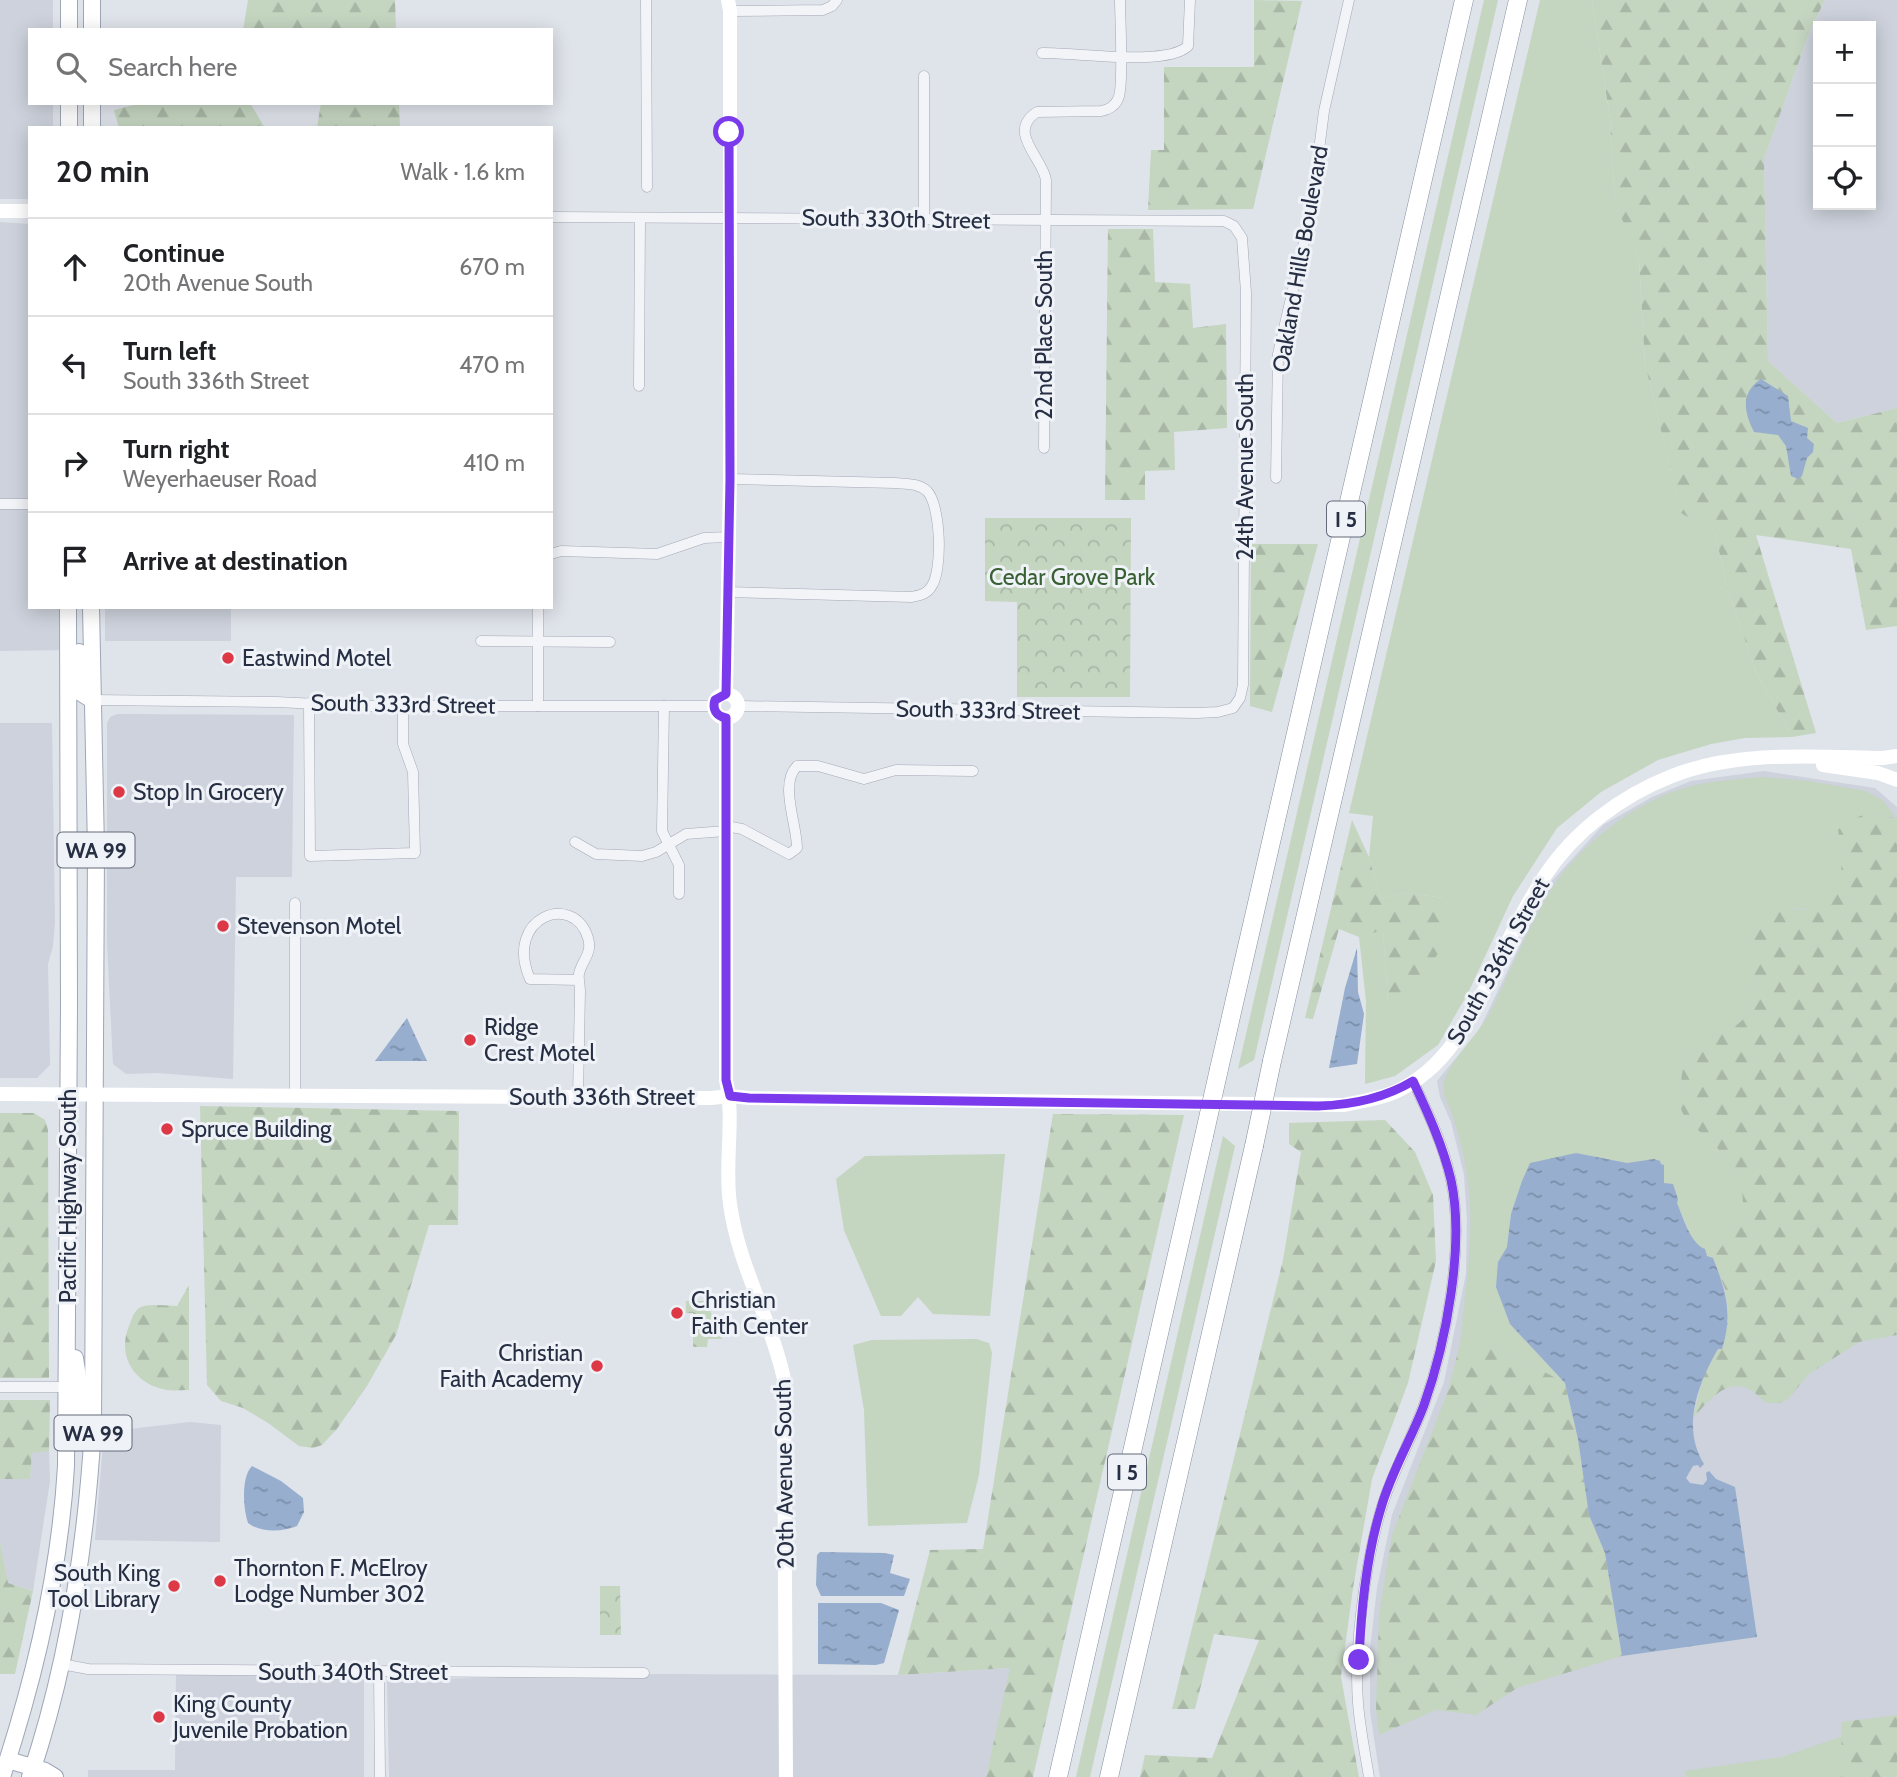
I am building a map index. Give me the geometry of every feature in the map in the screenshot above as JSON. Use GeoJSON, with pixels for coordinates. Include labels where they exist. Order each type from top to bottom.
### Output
{"type":"FeatureCollection","features":[{"type":"Feature","properties":{"kind":"highway","name":"I 5"},"geometry":{"type":"LineString","coordinates":[[1058,1777],[1464,0]]}},
{"type":"Feature","properties":{"kind":"highway","name":"I 5"},"geometry":{"type":"LineString","coordinates":[[1109,1777],[1518,0]]}},
{"type":"Feature","properties":{"kind":"main road"},"geometry":{"type":"LineString","coordinates":[[69,0],[69,28]]}},
{"type":"Feature","properties":{"kind":"main road"},"geometry":{"type":"LineString","coordinates":[[92,0],[92,28]]}},
{"type":"Feature","properties":{"kind":"main road"},"geometry":{"type":"LineString","coordinates":[[726,694],[730,479],[729,6]]}},
{"type":"Feature","properties":{"kind":"main road"},"geometry":{"type":"LineString","coordinates":[[69,105],[69,126]]}},
{"type":"Feature","properties":{"kind":"main road"},"geometry":{"type":"LineString","coordinates":[[92,105],[92,126]]}},
{"type":"Feature","properties":{"kind":"main road"},"geometry":{"type":"LineString","coordinates":[[0,211],[28,211]]}},
{"type":"Feature","properties":{"kind":"main road","name":"Pacific Highway South"},"geometry":{"type":"LineString","coordinates":[[2,1777],[4,1759],[34,1667],[60,1525],[67,1438],[68,609]]}},
{"type":"Feature","properties":{"kind":"main road"},"geometry":{"type":"LineString","coordinates":[[87,609],[79,639],[80,689],[84,696],[92,700]]}},
{"type":"Feature","properties":{"kind":"main road"},"geometry":{"type":"LineString","coordinates":[[726,694],[734,697],[738,706],[733,715],[726,718],[718,715],[714,706],[718,697],[726,694]]}},
{"type":"Feature","properties":{"kind":"main road","name":"Pacific Highway South"},"geometry":{"type":"LineString","coordinates":[[32,1772],[61,1664],[79,1569],[93,1428],[96,849],[92,700]]}},
{"type":"Feature","properties":{"kind":"main road","name":"20th Avenue South"},"geometry":{"type":"LineString","coordinates":[[726,718],[726,1080],[730,1096],[728,1179],[734,1223],[753,1288],[777,1346],[784,1379],[786,1777]]}},
{"type":"Feature","properties":{"kind":"main road","name":"South 336th Street"},"geometry":{"type":"LineString","coordinates":[[0,1094],[730,1096],[1343,1105],[1379,1098],[1413,1081],[1430,1068],[1461,1034],[1513,931],[1544,877],[1588,827],[1625,799],[1673,775],[1724,762],[1801,757],[1897,756]]}},
{"type":"Feature","properties":{"kind":"main road","name":"South 336th Street"},"geometry":{"type":"LineString","coordinates":[[1758,759],[1885,774],[1897,780]]}},
{"type":"Feature","properties":{"kind":"main road"},"geometry":{"type":"LineString","coordinates":[[68,1324],[79,1377],[78,1422],[80,1428],[93,1428]]}},
{"type":"Feature","properties":{"kind":"main road"},"geometry":{"type":"LineString","coordinates":[[4,1759],[32,1772],[55,1777]]}},
{"type":"Feature","properties":{"kind":"street"},"geometry":{"type":"LineString","coordinates":[[646,0],[647,187]]}},
{"type":"Feature","properties":{"kind":"street"},"geometry":{"type":"LineString","coordinates":[[729,6],[823,10],[837,0]]}},
{"type":"Feature","properties":{"kind":"street"},"geometry":{"type":"LineString","coordinates":[[1120,0],[1120,57]]}},
{"type":"Feature","properties":{"kind":"street"},"geometry":{"type":"LineString","coordinates":[[1042,53],[1068,52],[1080,57],[1120,57],[1173,55],[1182,52],[1188,46],[1190,0]]}},
{"type":"Feature","properties":{"kind":"street","name":"Oakland Hills Boulevard"},"geometry":{"type":"LineString","coordinates":[[1276,478],[1278,354],[1311,212],[1324,111],[1349,0]]}},
{"type":"Feature","properties":{"kind":"street","name":"22nd Place South"},"geometry":{"type":"LineString","coordinates":[[1044,448],[1045,173],[1027,144],[1025,134],[1028,119],[1042,110],[1097,112],[1105,111],[1115,104],[1120,94],[1120,57]]}},
{"type":"Feature","properties":{"kind":"street"},"geometry":{"type":"LineString","coordinates":[[924,76],[924,218]]}},
{"type":"Feature","properties":{"kind":"street","name":"South 330th Street"},"geometry":{"type":"LineString","coordinates":[[553,217],[730,216],[1045,222],[1192,219],[1224,221],[1238,231]]}},
{"type":"Feature","properties":{"kind":"street"},"geometry":{"type":"LineString","coordinates":[[639,386],[640,218]]}},
{"type":"Feature","properties":{"kind":"street","name":"24th Avenue South"},"geometry":{"type":"LineString","coordinates":[[1237,704],[1244,675],[1245,515],[1245,270],[1244,244],[1238,231]]}},
{"type":"Feature","properties":{"kind":"street"},"geometry":{"type":"LineString","coordinates":[[727,592],[903,598],[927,592],[934,582],[938,565],[937,519],[930,494],[919,486],[730,479]]}},
{"type":"Feature","properties":{"kind":"street"},"geometry":{"type":"LineString","coordinates":[[0,504],[28,504]]}},
{"type":"Feature","properties":{"kind":"street"},"geometry":{"type":"LineString","coordinates":[[553,553],[561,551],[657,554],[704,538],[729,537]]}},
{"type":"Feature","properties":{"kind":"street"},"geometry":{"type":"LineString","coordinates":[[538,609],[538,706]]}},
{"type":"Feature","properties":{"kind":"street"},"geometry":{"type":"LineString","coordinates":[[481,641],[610,642]]}},
{"type":"Feature","properties":{"kind":"street","name":"South 333rd Street"},"geometry":{"type":"LineString","coordinates":[[92,700],[403,706],[714,706]]}},
{"type":"Feature","properties":{"kind":"street"},"geometry":{"type":"LineString","coordinates":[[309,703],[310,856],[415,853],[413,772],[403,744],[403,706]]}},
{"type":"Feature","properties":{"kind":"street","name":"South 333rd Street"},"geometry":{"type":"LineString","coordinates":[[738,706],[1197,713],[1227,710],[1237,704]]}},
{"type":"Feature","properties":{"kind":"street"},"geometry":{"type":"LineString","coordinates":[[664,706],[661,826],[679,865],[679,894]]}},
{"type":"Feature","properties":{"kind":"street"},"geometry":{"type":"LineString","coordinates":[[575,842],[596,854],[649,854],[686,834],[726,828],[742,829],[789,854],[797,848],[788,783],[791,772],[797,766],[818,766],[864,779],[896,770],[973,771]]}},
{"type":"Feature","properties":{"kind":"street"},"geometry":{"type":"LineString","coordinates":[[295,903],[295,1095]]}},
{"type":"Feature","properties":{"kind":"street"},"geometry":{"type":"LineString","coordinates":[[578,1097],[579,980],[579,974],[587,959],[589,940],[577,919],[570,916],[547,915],[535,922],[525,938],[523,954],[524,966],[530,979],[579,980]]}},
{"type":"Feature","properties":{"kind":"street"},"geometry":{"type":"LineString","coordinates":[[1369,1777],[1358,1702],[1361,1621],[1366,1576],[1381,1506],[1424,1405],[1439,1358],[1452,1280],[1455,1212],[1452,1183],[1440,1142],[1413,1081]]}},
{"type":"Feature","properties":{"kind":"street"},"geometry":{"type":"LineString","coordinates":[[0,1387],[67,1387]]}},
{"type":"Feature","properties":{"kind":"street","name":"South 340th Street"},"geometry":{"type":"LineString","coordinates":[[61,1664],[88,1669],[644,1673]]}},
{"type":"Feature","properties":{"kind":"street"},"geometry":{"type":"LineString","coordinates":[[379,1673],[380,1777]]}},
{"type":"Feature","properties":{"kind":"shaded area"},"geometry":{"type":"Polygon","coordinates":[[[0,0],[53,0],[53,28],[28,28],[28,105],[53,105],[53,126],[28,126],[28,199],[0,199],[0,0]]]}},
{"type":"Feature","properties":{"kind":"shaded area"},"geometry":{"type":"Polygon","coordinates":[[[1825,0],[1897,0],[1897,408],[1837,423],[1768,361],[1764,159],[1813,24],[1813,210],[1876,210],[1876,21],[1814,21],[1825,0]]]}},
{"type":"Feature","properties":{"kind":"shaded area"},"geometry":{"type":"Polygon","coordinates":[[[0,222],[28,224],[28,609],[68,609],[68,650],[0,651],[0,222]]]}},
{"type":"Feature","properties":{"kind":"shaded area"},"geometry":{"type":"Polygon","coordinates":[[[105,609],[231,609],[231,641],[105,641],[105,609]]]}},
{"type":"Feature","properties":{"kind":"shaded area"},"geometry":{"type":"Polygon","coordinates":[[[117,714],[294,715],[292,877],[236,877],[233,1079],[158,1073],[126,1074],[113,1064],[107,944],[107,723],[110,717],[117,714]]]}},
{"type":"Feature","properties":{"kind":"shaded area"},"geometry":{"type":"Polygon","coordinates":[[[0,723],[52,723],[55,922],[48,964],[50,1065],[37,1078],[0,1078],[0,723]]]}},
{"type":"Feature","properties":{"kind":"shaded area"},"geometry":{"type":"Polygon","coordinates":[[[1764,771],[1875,788],[1897,807],[1897,1777],[1380,1777],[1370,1712],[1370,1649],[1377,1588],[1392,1515],[1444,1382],[1466,1274],[1464,1175],[1451,1122],[1440,1097],[1437,1081],[1479,1030],[1550,883],[1603,825],[1652,797],[1691,781],[1764,771]]]}},
{"type":"Feature","properties":{"kind":"shaded area"},"geometry":{"type":"Polygon","coordinates":[[[190,1422],[221,1425],[220,1542],[95,1540],[104,1432],[190,1422]]]}},
{"type":"Feature","properties":{"kind":"shaded area"},"geometry":{"type":"Polygon","coordinates":[[[49,1451],[50,1481],[33,1591],[8,1583],[0,1541],[0,1479],[30,1479],[32,1452],[49,1451]]]}},
{"type":"Feature","properties":{"kind":"shaded area"},"geometry":{"type":"Polygon","coordinates":[[[1011,1668],[986,1777],[389,1777],[387,1680],[654,1674],[898,1675],[1011,1668]]]}},
{"type":"Feature","properties":{"kind":"shaded area"},"geometry":{"type":"Polygon","coordinates":[[[176,1674],[364,1677],[364,1777],[88,1777],[88,1770],[175,1770],[176,1674]]]}},
{"type":"Feature","properties":{"kind":"green space"},"geometry":{"type":"Polygon","coordinates":[[[248,0],[395,0],[396,28],[243,28],[248,0]]]}},
{"type":"Feature","properties":{"kind":"green space"},"geometry":{"type":"Polygon","coordinates":[[[1254,0],[1302,1],[1253,209],[1148,210],[1151,150],[1164,150],[1164,67],[1254,67],[1254,0]]]}},
{"type":"Feature","properties":{"kind":"green space"},"geometry":{"type":"Polygon","coordinates":[[[1484,0],[1498,0],[1254,1060],[1238,1069],[1484,0]]]}},
{"type":"Feature","properties":{"kind":"green space"},"geometry":{"type":"Polygon","coordinates":[[[1540,0],[1592,0],[1610,119],[1615,201],[1639,261],[1645,364],[1681,512],[1715,533],[1727,587],[1756,672],[1792,737],[1745,738],[1711,744],[1658,760],[1601,792],[1557,828],[1513,896],[1468,993],[1438,1045],[1395,1076],[1365,1084],[1366,1001],[1359,937],[1383,929],[1388,1004],[1444,898],[1407,893],[1381,899],[1369,857],[1373,816],[1349,813],[1540,0]]]}},
{"type":"Feature","properties":{"kind":"green space"},"geometry":{"type":"Polygon","coordinates":[[[1592,0],[1825,0],[1813,21],[1764,159],[1768,361],[1837,423],[1897,408],[1897,626],[1866,630],[1851,549],[1756,535],[1816,733],[1792,737],[1756,672],[1727,587],[1715,533],[1681,513],[1645,364],[1639,261],[1615,202],[1610,119],[1592,0]]]}},
{"type":"Feature","properties":{"kind":"green space"},"geometry":{"type":"Polygon","coordinates":[[[133,105],[251,105],[264,126],[118,126],[114,110],[133,105]]]}},
{"type":"Feature","properties":{"kind":"green space"},"geometry":{"type":"Polygon","coordinates":[[[321,105],[399,105],[400,126],[317,126],[321,105]]]}},
{"type":"Feature","properties":{"kind":"green space"},"geometry":{"type":"Polygon","coordinates":[[[1108,229],[1153,229],[1155,282],[1190,284],[1193,328],[1226,324],[1227,428],[1174,432],[1175,470],[1145,471],[1145,500],[1105,500],[1108,229]]]}},
{"type":"Feature","properties":{"kind":"green space","name":"Cedar Grove Park"},"geometry":{"type":"Polygon","coordinates":[[[985,518],[1131,518],[1130,697],[1017,697],[1017,602],[985,601],[985,518]]]}},
{"type":"Feature","properties":{"kind":"green space"},"geometry":{"type":"Polygon","coordinates":[[[1251,544],[1318,544],[1272,712],[1250,706],[1251,544]]]}},
{"type":"Feature","properties":{"kind":"green space"},"geometry":{"type":"Polygon","coordinates":[[[1763,777],[1809,781],[1866,791],[1884,801],[1895,817],[1868,813],[1838,831],[1842,875],[1837,897],[1822,909],[1789,909],[1755,927],[1752,1005],[1739,1023],[1700,1039],[1686,1057],[1681,1080],[1681,1108],[1690,1123],[1717,1148],[1740,1184],[1743,1206],[1736,1225],[1713,1258],[1700,1249],[1690,1234],[1676,1202],[1665,1186],[1661,1167],[1654,1159],[1627,1163],[1576,1153],[1522,1181],[1511,1214],[1507,1247],[1498,1262],[1510,1324],[1565,1383],[1492,1344],[1460,1344],[1469,1260],[1470,1218],[1464,1160],[1444,1092],[1444,1083],[1450,1068],[1490,1013],[1551,890],[1576,857],[1592,842],[1628,815],[1665,795],[1703,784],[1763,777]]]}},
{"type":"Feature","properties":{"kind":"green space"},"geometry":{"type":"Polygon","coordinates":[[[1868,813],[1897,818],[1897,1335],[1859,1342],[1809,1374],[1788,1399],[1781,1403],[1766,1403],[1749,1389],[1732,1387],[1717,1394],[1693,1418],[1704,1374],[1718,1349],[1728,1311],[1725,1289],[1713,1258],[1736,1225],[1743,1196],[1738,1182],[1717,1148],[1683,1113],[1680,1095],[1684,1064],[1693,1045],[1708,1035],[1740,1022],[1752,1005],[1753,936],[1762,918],[1776,911],[1825,906],[1836,895],[1841,871],[1838,830],[1845,822],[1868,813]]]}},
{"type":"Feature","properties":{"kind":"green space"},"geometry":{"type":"Polygon","coordinates":[[[1352,820],[1369,857],[1381,899],[1407,893],[1444,898],[1442,947],[1416,989],[1388,1004],[1383,930],[1359,937],[1339,929],[1313,1019],[1305,1018],[1352,820]]]}},
{"type":"Feature","properties":{"kind":"green space"},"geometry":{"type":"Polygon","coordinates":[[[200,1106],[459,1111],[458,1225],[429,1225],[396,1335],[367,1386],[322,1445],[313,1448],[299,1446],[243,1408],[221,1401],[207,1385],[200,1106]]]}},
{"type":"Feature","properties":{"kind":"green space"},"geometry":{"type":"Polygon","coordinates":[[[0,1113],[34,1113],[45,1120],[48,1130],[49,1378],[0,1378],[0,1113]]]}},
{"type":"Feature","properties":{"kind":"green space"},"geometry":{"type":"Polygon","coordinates":[[[1053,1114],[1184,1115],[1033,1777],[986,1777],[1010,1668],[898,1675],[930,1550],[983,1549],[1053,1114]]]}},
{"type":"Feature","properties":{"kind":"green space"},"geometry":{"type":"Polygon","coordinates":[[[1385,1120],[1415,1152],[1433,1195],[1436,1261],[1408,1383],[1372,1479],[1353,1588],[1341,1677],[1359,1777],[1140,1777],[1145,1755],[1212,1758],[1259,1640],[1214,1634],[1195,1709],[1172,1709],[1283,1260],[1301,1152],[1289,1144],[1289,1123],[1385,1120]]]}},
{"type":"Feature","properties":{"kind":"green space"},"geometry":{"type":"Polygon","coordinates":[[[1223,1136],[1235,1146],[1090,1777],[1076,1777],[1223,1136]]]}},
{"type":"Feature","properties":{"kind":"green space"},"geometry":{"type":"Polygon","coordinates":[[[1005,1154],[990,1316],[933,1314],[918,1297],[901,1316],[881,1316],[844,1230],[836,1179],[865,1156],[1005,1154]]]}},
{"type":"Feature","properties":{"kind":"green space"},"geometry":{"type":"Polygon","coordinates":[[[189,1285],[189,1390],[156,1387],[138,1376],[127,1359],[125,1348],[129,1326],[134,1314],[143,1306],[177,1306],[189,1285]]]}},
{"type":"Feature","properties":{"kind":"green space"},"geometry":{"type":"Polygon","coordinates":[[[686,1301],[706,1301],[722,1339],[708,1339],[707,1347],[693,1347],[693,1313],[686,1313],[686,1301]]]}},
{"type":"Feature","properties":{"kind":"green space"},"geometry":{"type":"Polygon","coordinates":[[[976,1339],[989,1343],[992,1353],[979,1475],[967,1523],[868,1526],[864,1410],[853,1345],[872,1340],[976,1339]]]}},
{"type":"Feature","properties":{"kind":"green space"},"geometry":{"type":"Polygon","coordinates":[[[1460,1344],[1492,1344],[1565,1383],[1578,1439],[1589,1515],[1605,1553],[1622,1656],[1517,1688],[1476,1715],[1436,1710],[1379,1735],[1376,1709],[1379,1616],[1392,1535],[1448,1391],[1460,1344]]]}},
{"type":"Feature","properties":{"kind":"green space"},"geometry":{"type":"Polygon","coordinates":[[[0,1400],[50,1400],[49,1451],[32,1453],[30,1479],[0,1479],[0,1400]]]}},
{"type":"Feature","properties":{"kind":"green space"},"geometry":{"type":"Polygon","coordinates":[[[0,1541],[8,1583],[33,1591],[15,1674],[0,1674],[0,1541]]]}},
{"type":"Feature","properties":{"kind":"green space"},"geometry":{"type":"Polygon","coordinates":[[[600,1586],[620,1586],[621,1635],[600,1635],[600,1586]]]}},
{"type":"Feature","properties":{"kind":"green space"},"geometry":{"type":"Polygon","coordinates":[[[1897,1715],[1897,1777],[1841,1777],[1842,1722],[1897,1715]]]}},
{"type":"Feature","properties":{"kind":"green space"},"geometry":{"type":"Polygon","coordinates":[[[1843,1736],[1841,1777],[1686,1777],[1685,1771],[1782,1757],[1843,1736]]]}},
{"type":"Feature","properties":{"kind":"water"},"geometry":{"type":"Polygon","coordinates":[[[1761,379],[1788,396],[1791,421],[1808,428],[1807,438],[1814,444],[1813,452],[1807,458],[1802,476],[1798,479],[1791,476],[1786,446],[1778,435],[1754,432],[1751,425],[1746,410],[1747,397],[1754,384],[1761,379]]]}},
{"type":"Feature","properties":{"kind":"water"},"geometry":{"type":"Polygon","coordinates":[[[1357,948],[1358,992],[1364,1014],[1357,1064],[1329,1068],[1345,988],[1357,948]]]}},
{"type":"Feature","properties":{"kind":"water"},"geometry":{"type":"Polygon","coordinates":[[[407,1018],[427,1061],[375,1061],[407,1018]]]}},
{"type":"Feature","properties":{"kind":"water"},"geometry":{"type":"Polygon","coordinates":[[[1576,1153],[1627,1163],[1654,1159],[1660,1161],[1664,1165],[1664,1183],[1673,1184],[1677,1203],[1688,1229],[1695,1241],[1705,1249],[1707,1256],[1713,1258],[1718,1270],[1727,1303],[1727,1325],[1722,1349],[1718,1349],[1704,1377],[1695,1406],[1694,1435],[1704,1464],[1700,1468],[1698,1465],[1693,1466],[1686,1478],[1690,1483],[1703,1485],[1709,1471],[1716,1479],[1735,1487],[1757,1637],[1622,1656],[1605,1553],[1589,1515],[1578,1439],[1565,1383],[1510,1324],[1496,1287],[1498,1262],[1507,1247],[1511,1214],[1530,1163],[1576,1153]]]}},
{"type":"Feature","properties":{"kind":"water"},"geometry":{"type":"Polygon","coordinates":[[[252,1466],[281,1481],[303,1498],[304,1512],[297,1526],[272,1530],[259,1529],[248,1523],[244,1493],[246,1477],[252,1466]]]}},
{"type":"Feature","properties":{"kind":"water"},"geometry":{"type":"Polygon","coordinates":[[[820,1552],[894,1555],[890,1573],[910,1579],[904,1596],[821,1596],[816,1585],[817,1555],[820,1552]]]}},
{"type":"Feature","properties":{"kind":"water"},"geometry":{"type":"Polygon","coordinates":[[[818,1603],[881,1603],[899,1610],[884,1663],[818,1664],[818,1603]]]}},
{"type":"Feature","properties":{"kind":"place","name":"Eastwind Motel"},"geometry":{"type":"Point","coordinates":[228,658]}},
{"type":"Feature","properties":{"kind":"place","name":"Stop In Grocery"},"geometry":{"type":"Point","coordinates":[119,792]}},
{"type":"Feature","properties":{"kind":"place","name":"Stevenson Motel"},"geometry":{"type":"Point","coordinates":[223,926]}},
{"type":"Feature","properties":{"kind":"place","name":"Ridge Crest Motel"},"geometry":{"type":"Point","coordinates":[470,1040]}},
{"type":"Feature","properties":{"kind":"place","name":"Spruce Building"},"geometry":{"type":"Point","coordinates":[167,1129]}},
{"type":"Feature","properties":{"kind":"place","name":"Christian Faith Center"},"geometry":{"type":"Point","coordinates":[677,1313]}},
{"type":"Feature","properties":{"kind":"place","name":"Christian Faith Academy"},"geometry":{"type":"Point","coordinates":[597,1366]}},
{"type":"Feature","properties":{"kind":"place","name":"Thornton F. McElroy Lodge Number 302"},"geometry":{"type":"Point","coordinates":[220,1581]}},
{"type":"Feature","properties":{"kind":"place","name":"South King Tool Library"},"geometry":{"type":"Point","coordinates":[174,1586]}},
{"type":"Feature","properties":{"kind":"place","name":"King County Juvenile Probation"},"geometry":{"type":"Point","coordinates":[159,1717]}},
{"type":"Feature","properties":{"kind":"route"},"geometry":{"type":"LineString","coordinates":[[729,132],[730,479],[726,694],[715,700],[714,708],[718,715],[726,718],[726,1080],[730,1096],[1318,1106],[1343,1105],[1379,1098],[1413,1081],[1440,1142],[1452,1183],[1455,1212],[1450,1305],[1439,1358],[1424,1405],[1381,1506],[1366,1576],[1359,1660]]}}]}
